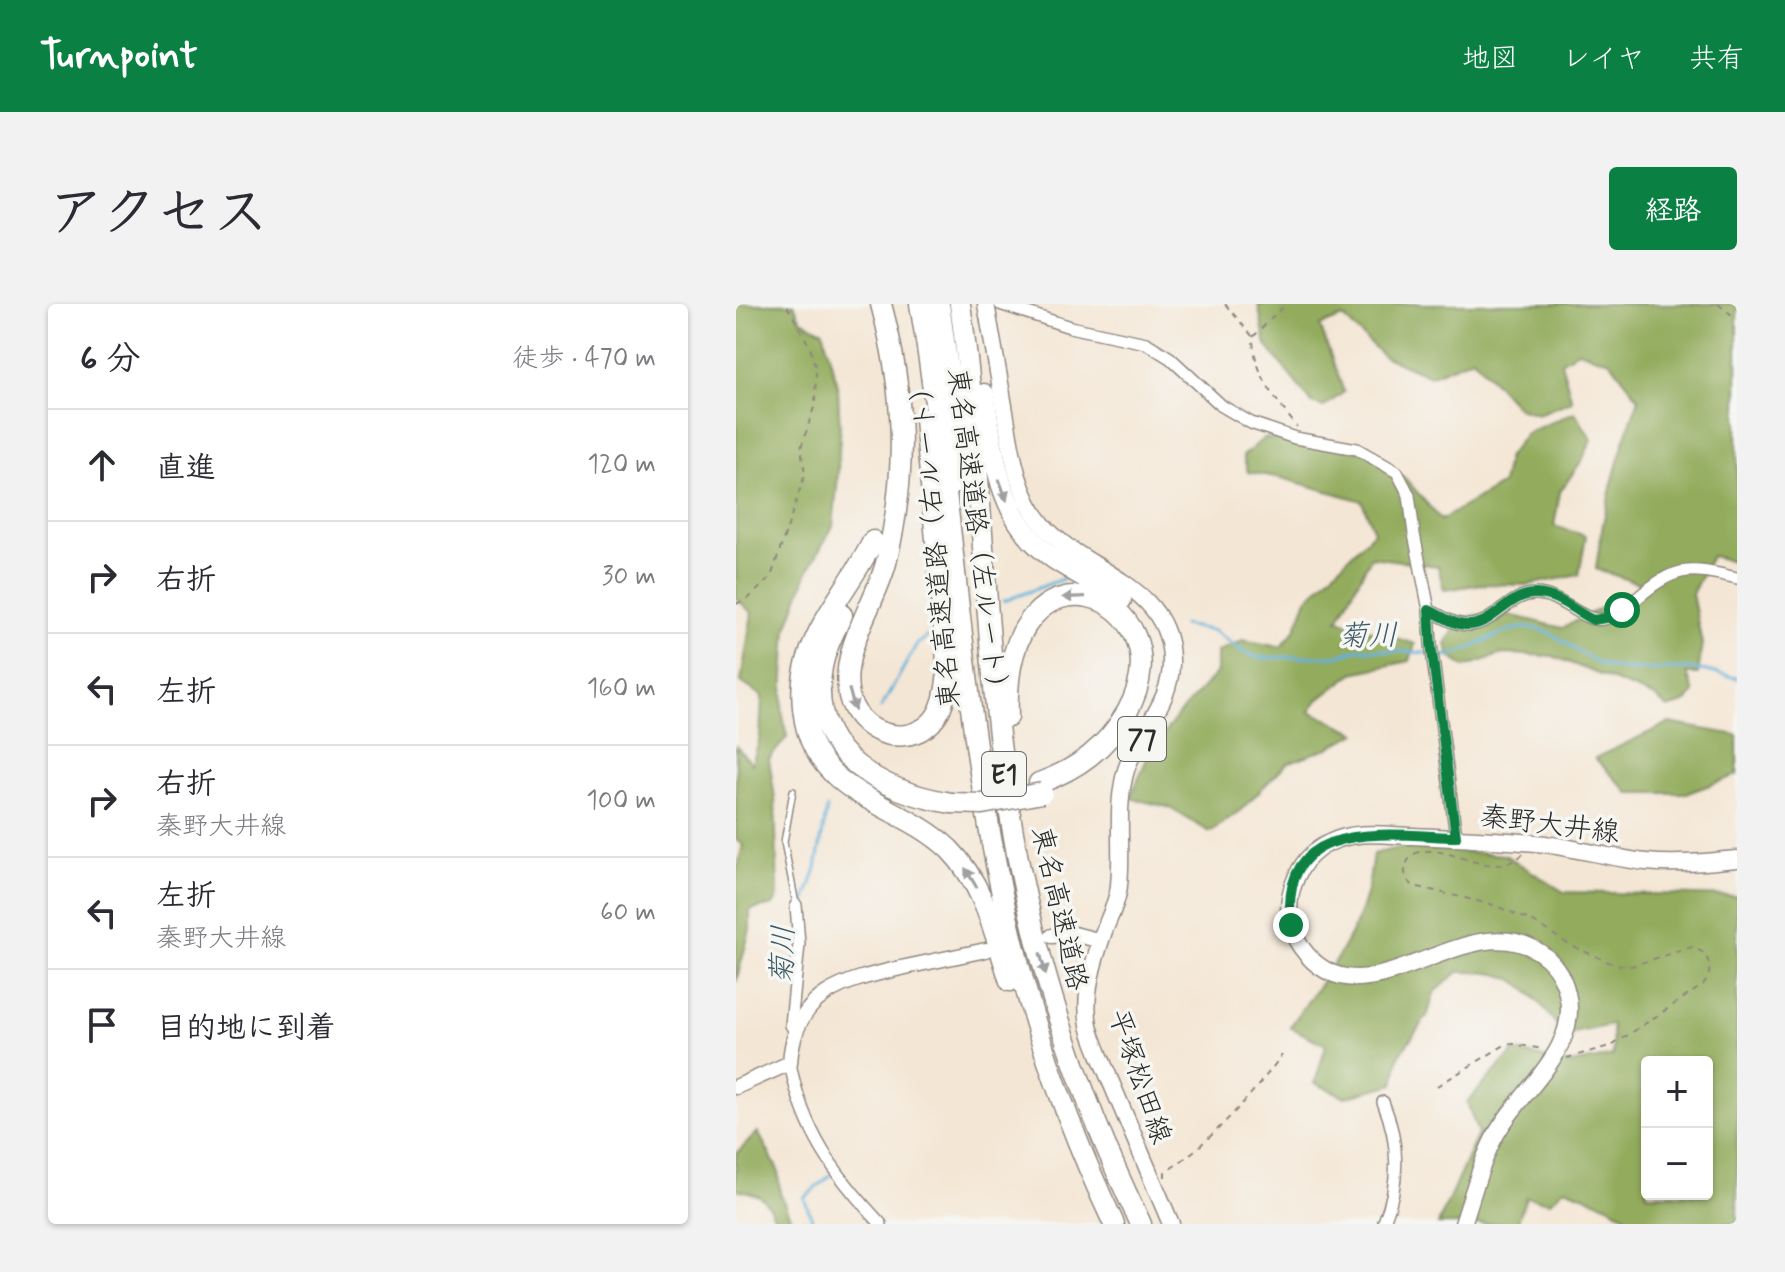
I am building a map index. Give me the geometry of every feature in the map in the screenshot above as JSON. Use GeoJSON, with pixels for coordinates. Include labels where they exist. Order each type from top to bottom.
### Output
{"type":"FeatureCollection","features":[{"type":"Feature","properties":{"kind":"highway"},"geometry":{"type":"LineString","coordinates":[[869,304],[884,368],[891,467],[887,494],[873,541],[826,652],[821,674],[821,697],[824,715],[842,750],[868,775],[898,791],[951,797],[1062,786],[1095,767],[1126,734],[1142,706],[1150,677],[1150,646],[1143,625],[1128,605],[1051,557],[1031,540],[1004,496],[997,474],[967,304]]}},
{"type":"Feature","properties":{"kind":"highway"},"geometry":{"type":"LineString","coordinates":[[881,304],[895,367],[903,436],[902,469],[885,567],[855,643],[847,680],[855,713],[867,725],[886,735],[907,736],[927,726],[935,716],[942,704],[948,672],[912,304]]}},
{"type":"Feature","properties":{"kind":"highway","name":"東名高速道路（左ルート）"},"geometry":{"type":"LineString","coordinates":[[920,304],[941,438],[981,773]]}},
{"type":"Feature","properties":{"kind":"highway","name":"東名高速道路（右ルート）"},"geometry":{"type":"LineString","coordinates":[[939,304],[955,436],[981,773]]}},
{"type":"Feature","properties":{"kind":"highway","name":"東名高速道路"},"geometry":{"type":"LineString","coordinates":[[960,304],[977,451],[999,735],[1014,834],[1042,932],[1053,1002],[1080,1081],[1141,1224]]}},
{"type":"Feature","properties":{"kind":"highway"},"geometry":{"type":"LineString","coordinates":[[895,518],[867,591],[836,654],[832,675],[835,711],[851,743],[875,765],[951,797]]}},
{"type":"Feature","properties":{"kind":"highway"},"geometry":{"type":"LineString","coordinates":[[873,541],[862,564],[823,624],[808,657],[802,694],[810,741],[825,766],[842,783],[924,830],[948,848],[963,865],[985,906],[1037,1059],[1073,1131]]}},
{"type":"Feature","properties":{"kind":"highway"},"geometry":{"type":"LineString","coordinates":[[1041,788],[1101,747],[1132,702],[1140,675],[1140,648],[1134,630],[1121,614],[1091,597],[1052,599],[1035,611],[1016,646],[1011,665],[1008,690],[1010,738],[1042,932]]}},
{"type":"Feature","properties":{"kind":"highway","name":"東名高速道路"},"geometry":{"type":"LineString","coordinates":[[981,773],[1013,945],[1037,1032],[1073,1131],[1114,1224]]}},
{"type":"Feature","properties":{"kind":"main road","name":"平塚松田線"},"geometry":{"type":"LineString","coordinates":[[986,304],[1015,467],[1025,498],[1041,523],[1060,542],[1136,591],[1165,631],[1171,659],[1161,705],[1127,769],[1120,801],[1122,837],[1119,889],[1101,941],[1088,997],[1089,1025],[1131,1134],[1171,1224]]}},
{"type":"Feature","properties":{"kind":"main road","name":"秦野大井線"},"geometry":{"type":"LineString","coordinates":[[1463,1224],[1490,1144],[1505,1117],[1564,1040],[1569,1017],[1568,994],[1559,971],[1542,954],[1523,942],[1503,939],[1482,940],[1381,976],[1360,978],[1335,975],[1316,964],[1300,946],[1291,925],[1289,905],[1298,871],[1322,846],[1356,835],[1456,837],[1531,843],[1649,862],[1737,859]]}},
{"type":"Feature","properties":{"kind":"street"},"geometry":{"type":"LineString","coordinates":[[1000,304],[1070,327],[1146,343],[1170,358],[1211,397],[1264,428],[1357,449],[1397,472],[1409,495],[1429,610],[1456,837]]}},
{"type":"Feature","properties":{"kind":"street"},"geometry":{"type":"LineString","coordinates":[[1429,610],[1470,625],[1489,618],[1524,595],[1538,594],[1560,600],[1586,617],[1598,620],[1612,617],[1657,581],[1673,573],[1694,570],[1737,578]]}},
{"type":"Feature","properties":{"kind":"street"},"geometry":{"type":"LineString","coordinates":[[796,905],[799,944],[791,1025],[796,1033]]}},
{"type":"Feature","properties":{"kind":"street"},"geometry":{"type":"LineString","coordinates":[[1042,932],[1074,934],[1101,941]]}},
{"type":"Feature","properties":{"kind":"street"},"geometry":{"type":"LineString","coordinates":[[881,1224],[825,1157],[801,1104],[790,1063],[796,1033],[805,1013],[817,999],[841,984],[856,978],[986,950]]}},
{"type":"Feature","properties":{"kind":"street"},"geometry":{"type":"LineString","coordinates":[[736,1087],[790,1063]]}},
{"type":"Feature","properties":{"kind":"street"},"geometry":{"type":"LineString","coordinates":[[1382,1223],[1397,1181],[1396,1152],[1390,1119],[1383,1102]]}},
{"type":"Feature","properties":{"kind":"lane"},"geometry":{"type":"LineString","coordinates":[[793,791],[784,842],[796,905]]}},
{"type":"Feature","properties":{"kind":"path"},"geometry":{"type":"LineString","coordinates":[[736,604],[750,597],[771,577],[805,474],[801,448],[815,404],[816,369],[810,347],[786,304]]}},
{"type":"Feature","properties":{"kind":"path"},"geometry":{"type":"LineString","coordinates":[[1225,304],[1253,337],[1253,355],[1262,377],[1298,428],[1302,439]]}},
{"type":"Feature","properties":{"kind":"path"},"geometry":{"type":"LineString","coordinates":[[1253,337],[1286,304]]}},
{"type":"Feature","properties":{"kind":"path"},"geometry":{"type":"LineString","coordinates":[[1718,304],[1737,319]]}},
{"type":"Feature","properties":{"kind":"path"},"geometry":{"type":"LineString","coordinates":[[1437,1086],[1508,1043],[1557,1051],[1566,1059],[1613,1045],[1703,985],[1710,977],[1704,953],[1692,947],[1631,966],[1603,961],[1504,909],[1414,886],[1404,875],[1410,859],[1419,852],[1434,852],[1502,866],[1518,858],[1531,843]]}},
{"type":"Feature","properties":{"kind":"path"},"geometry":{"type":"LineString","coordinates":[[1165,1179],[1165,1172],[1181,1162],[1238,1107],[1282,1055]]}},
{"type":"Feature","properties":{"kind":"green space"},"geometry":{"type":"Polygon","coordinates":[[[736,304],[794,304],[801,320],[823,331],[838,388],[840,433],[833,526],[808,571],[787,628],[782,710],[787,737],[769,759],[775,798],[778,897],[773,905],[750,910],[750,929],[736,982],[736,872],[743,845],[736,840],[736,746],[752,764],[760,738],[762,696],[741,682],[752,613],[736,598],[736,304]]]}},
{"type":"Feature","properties":{"kind":"green space"},"geometry":{"type":"Polygon","coordinates":[[[1258,304],[1737,304],[1737,562],[1711,556],[1692,594],[1702,644],[1698,674],[1687,674],[1694,693],[1684,703],[1668,708],[1655,697],[1553,656],[1502,654],[1465,667],[1449,656],[1446,644],[1457,626],[1466,619],[1477,615],[1502,615],[1563,628],[1644,585],[1596,569],[1612,482],[1639,399],[1610,361],[1578,351],[1561,362],[1572,401],[1538,414],[1518,408],[1473,358],[1430,376],[1383,356],[1343,317],[1320,326],[1344,392],[1324,407],[1312,403],[1266,345],[1258,304]]]}},
{"type":"Feature","properties":{"kind":"green space"},"geometry":{"type":"Polygon","coordinates":[[[1575,412],[1592,440],[1560,492],[1554,526],[1586,536],[1579,575],[1527,585],[1481,584],[1444,590],[1438,566],[1371,557],[1338,620],[1415,644],[1410,661],[1353,673],[1318,700],[1310,711],[1357,733],[1287,763],[1242,809],[1210,832],[1168,807],[1130,798],[1150,752],[1217,672],[1217,652],[1243,640],[1281,647],[1295,630],[1307,599],[1374,532],[1362,501],[1282,478],[1248,472],[1243,456],[1264,438],[1363,451],[1405,478],[1441,520],[1502,484],[1508,456],[1526,433],[1575,412]]]}},
{"type":"Feature","properties":{"kind":"green space"},"geometry":{"type":"Polygon","coordinates":[[[1669,723],[1737,735],[1737,775],[1688,793],[1629,793],[1595,758],[1669,723]]]}},
{"type":"Feature","properties":{"kind":"green space"},"geometry":{"type":"Polygon","coordinates":[[[1402,847],[1505,855],[1564,892],[1737,896],[1737,1224],[1637,1224],[1608,1205],[1565,1188],[1550,1202],[1526,1197],[1517,1224],[1438,1224],[1478,1134],[1467,1102],[1514,1051],[1570,1064],[1613,1056],[1612,1025],[1564,1035],[1534,997],[1513,980],[1493,974],[1458,972],[1434,993],[1428,1014],[1399,1056],[1394,1084],[1345,1097],[1315,1083],[1326,1045],[1290,1027],[1345,945],[1367,891],[1373,854],[1402,847]]]}},
{"type":"Feature","properties":{"kind":"green space"},"geometry":{"type":"Polygon","coordinates":[[[758,1132],[778,1170],[780,1193],[793,1224],[778,1224],[763,1199],[736,1189],[736,1154],[758,1132]]]}},
{"type":"Feature","properties":{"kind":"waterway","name":"菊川"},"geometry":{"type":"LineString","coordinates":[[1004,601],[1065,578]]}},
{"type":"Feature","properties":{"kind":"waterway","name":"菊川"},"geometry":{"type":"LineString","coordinates":[[1183,625],[1214,631],[1242,651],[1259,658],[1336,656],[1359,649],[1427,653]]}},
{"type":"Feature","properties":{"kind":"waterway","name":"菊川"},"geometry":{"type":"LineString","coordinates":[[1434,655],[1455,654],[1511,630],[1533,628],[1554,635],[1603,665],[1634,670],[1695,669],[1737,678]]}},
{"type":"Feature","properties":{"kind":"waterway","name":"菊川"},"geometry":{"type":"LineString","coordinates":[[881,708],[917,644],[928,636]]}},
{"type":"Feature","properties":{"kind":"waterway","name":"菊川"},"geometry":{"type":"LineString","coordinates":[[799,1010],[806,946],[804,906],[816,868],[827,808]]}},
{"type":"Feature","properties":{"kind":"waterway","name":"菊川"},"geometry":{"type":"LineString","coordinates":[[814,1224],[804,1198],[831,1175]]}},
{"type":"Feature","properties":{"kind":"route"},"geometry":{"type":"LineString","coordinates":[[1291,925],[1289,905],[1298,871],[1322,846],[1356,835],[1382,833],[1456,837],[1429,610],[1470,625],[1489,618],[1524,595],[1538,594],[1560,600],[1593,620],[1612,617],[1622,610]]}}]}
